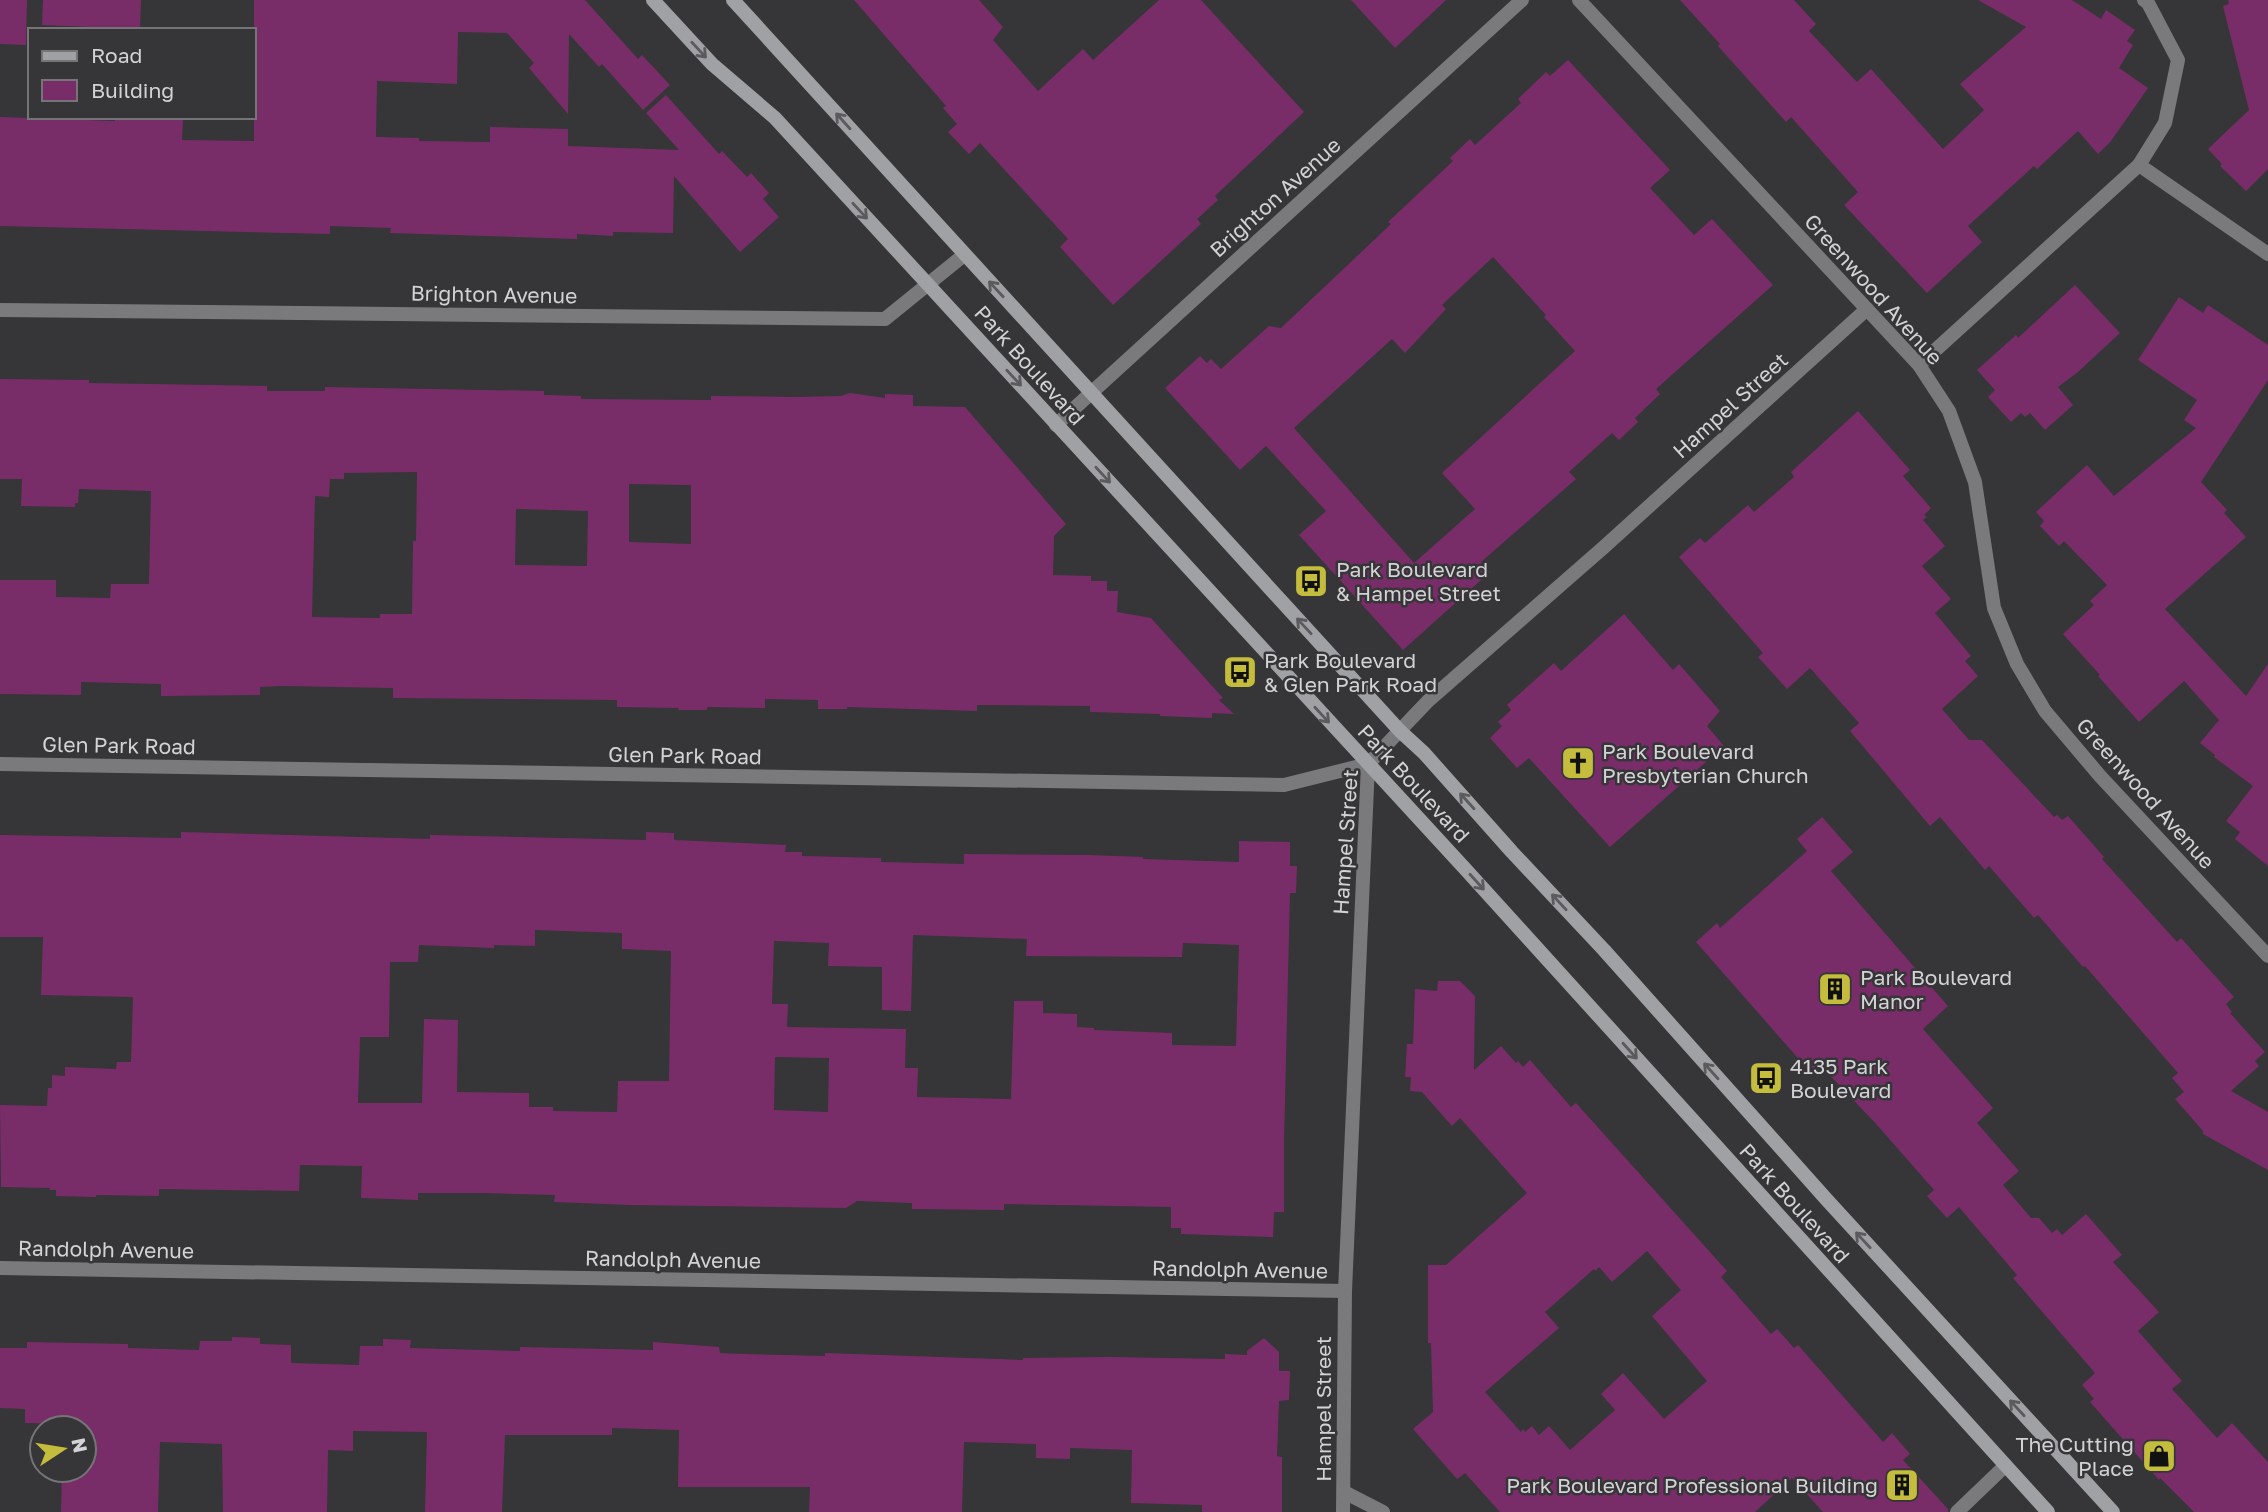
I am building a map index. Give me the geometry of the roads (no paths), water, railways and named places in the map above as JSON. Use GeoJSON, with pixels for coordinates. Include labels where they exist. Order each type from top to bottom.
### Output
{"type":"FeatureCollection","features":[{"type":"Feature","properties":{"kind":"main road","name":"Park Boulevard"},"geometry":{"type":"LineString","coordinates":[[653,0],[712,64],[775,118],[1477,882],[2048,1512]]}},
{"type":"Feature","properties":{"kind":"main road","name":"Park Boulevard"},"geometry":{"type":"LineString","coordinates":[[733,0],[1400,731],[1424,752],[1827,1200],[2113,1512]]}},
{"type":"Feature","properties":{"kind":"street","name":"Brighton Avenue"},"geometry":{"type":"LineString","coordinates":[[1056,425],[1522,0]]}},
{"type":"Feature","properties":{"kind":"street","name":"Greenwood Avenue"},"geometry":{"type":"LineString","coordinates":[[1579,0],[1919,365],[1949,411],[1976,482],[1994,608],[2024,676],[2045,711],[2100,776],[2268,956]]}},
{"type":"Feature","properties":{"kind":"street"},"geometry":{"type":"LineString","coordinates":[[1919,365],[2139,165],[2165,123],[2178,60],[2144,0]]}},
{"type":"Feature","properties":{"kind":"street"},"geometry":{"type":"LineString","coordinates":[[2139,165],[2268,254]]}},
{"type":"Feature","properties":{"kind":"street","name":"Brighton Avenue"},"geometry":{"type":"LineString","coordinates":[[0,310],[885,319],[964,255]]}},
{"type":"Feature","properties":{"kind":"street","name":"Hampel Street"},"geometry":{"type":"LineString","coordinates":[[1343,1512],[1345,1292],[1368,764],[1429,701],[1867,309]]}},
{"type":"Feature","properties":{"kind":"street","name":"Glen Park Road"},"geometry":{"type":"LineString","coordinates":[[0,764],[1284,785],[1368,764]]}},
{"type":"Feature","properties":{"kind":"street","name":"Randolph Avenue"},"geometry":{"type":"LineString","coordinates":[[0,1268],[1345,1292]]}},
{"type":"Feature","properties":{"kind":"street"},"geometry":{"type":"LineString","coordinates":[[1957,1512],[2005,1466]]}},
{"type":"Feature","properties":{"kind":"street"},"geometry":{"type":"LineString","coordinates":[[1344,1492],[1383,1512]]}},
{"type":"Feature","properties":{"kind":"place","name":"Park Boulevard & Hampel Street"},"geometry":{"type":"Point","coordinates":[1311,581]}},
{"type":"Feature","properties":{"kind":"place","name":"Park Boulevard & Glen Park Road"},"geometry":{"type":"Point","coordinates":[1240,672]}},
{"type":"Feature","properties":{"kind":"place","name":"Park Boulevard Presbyterian Church"},"geometry":{"type":"Point","coordinates":[1578,763]}},
{"type":"Feature","properties":{"kind":"place","name":"Park Boulevard Manor"},"geometry":{"type":"Point","coordinates":[1835,989]}},
{"type":"Feature","properties":{"kind":"place","name":"4135 Park Boulevard"},"geometry":{"type":"Point","coordinates":[1766,1078]}},
{"type":"Feature","properties":{"kind":"place","name":"The Cutting Place"},"geometry":{"type":"Point","coordinates":[2159,1456]}},
{"type":"Feature","properties":{"kind":"place","name":"Park Boulevard Professional Building"},"geometry":{"type":"Point","coordinates":[1902,1485]}}]}
